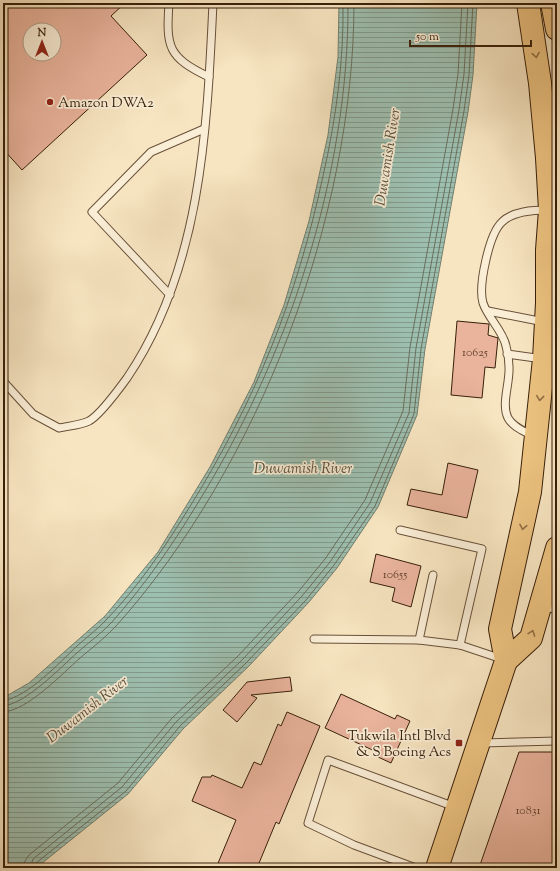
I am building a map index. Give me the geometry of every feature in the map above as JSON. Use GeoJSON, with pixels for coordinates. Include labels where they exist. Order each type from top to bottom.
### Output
{"type":"FeatureCollection","features":[{"type":"Feature","properties":{"kind":"main road"},"geometry":{"type":"LineString","coordinates":[[506,661],[500,629],[530,492],[544,359],[552,331],[547,250],[550,210],[540,83],[528,3]]}},
{"type":"Feature","properties":{"kind":"main road"},"geometry":{"type":"LineString","coordinates":[[552,3],[557,29]]}},
{"type":"Feature","properties":{"kind":"main road"},"geometry":{"type":"LineString","coordinates":[[437,868],[506,661],[531,638],[549,608],[557,548]]}},
{"type":"Feature","properties":{"kind":"lane"},"geometry":{"type":"LineString","coordinates":[[169,3],[167,29],[171,48],[186,65],[209,77]]}},
{"type":"Feature","properties":{"kind":"lane"},"geometry":{"type":"LineString","coordinates":[[3,381],[33,414],[59,428],[89,421],[116,394],[143,354],[170,295],[188,236],[200,177],[214,3]]}},
{"type":"Feature","properties":{"kind":"lane"},"geometry":{"type":"LineString","coordinates":[[170,295],[92,212],[151,152],[204,129]]}},
{"type":"Feature","properties":{"kind":"lane"},"geometry":{"type":"LineString","coordinates":[[536,438],[513,424],[508,418],[506,409],[509,368],[506,344],[484,303],[483,278],[494,234],[502,222],[519,213],[532,210],[550,210]]}},
{"type":"Feature","properties":{"kind":"lane"},"geometry":{"type":"LineString","coordinates":[[488,311],[552,331]]}},
{"type":"Feature","properties":{"kind":"lane"},"geometry":{"type":"LineString","coordinates":[[507,354],[544,359]]}},
{"type":"Feature","properties":{"kind":"lane"},"geometry":{"type":"LineString","coordinates":[[400,530],[482,549],[460,645]]}},
{"type":"Feature","properties":{"kind":"lane"},"geometry":{"type":"LineString","coordinates":[[418,640],[432,575]]}},
{"type":"Feature","properties":{"kind":"lane"},"geometry":{"type":"LineString","coordinates":[[314,639],[418,640],[460,645],[506,661]]}},
{"type":"Feature","properties":{"kind":"lane"},"geometry":{"type":"LineString","coordinates":[[478,744],[557,741]]}},
{"type":"Feature","properties":{"kind":"lane"},"geometry":{"type":"LineString","coordinates":[[416,868],[354,845],[308,823],[328,760],[457,808]]}},
{"type":"Feature","properties":{"kind":"water","name":"Duwamish River"},"geometry":{"type":"Polygon","coordinates":[[[339,3],[477,3],[473,75],[468,112],[425,349],[417,415],[378,507],[337,568],[309,602],[249,666],[183,729],[128,794],[36,868],[3,868],[3,698],[29,683],[105,616],[158,552],[210,467],[254,382],[284,305],[309,221],[328,135],[338,57],[339,3]]]}},
{"type":"Feature","properties":{"kind":"building","name":"Amazon DWA2"},"geometry":{"type":"Polygon","coordinates":[[[3,3],[125,3],[111,16],[147,55],[22,170],[3,149],[3,3]]]}},
{"type":"Feature","properties":{"kind":"building"},"geometry":{"type":"Polygon","coordinates":[[[457,321],[489,324],[488,335],[498,338],[495,368],[485,367],[482,398],[451,395],[457,321]]]}},
{"type":"Feature","properties":{"kind":"building"},"geometry":{"type":"Polygon","coordinates":[[[448,463],[478,470],[467,518],[407,505],[411,489],[442,495],[448,463]]]}},
{"type":"Feature","properties":{"kind":"building"},"geometry":{"type":"Polygon","coordinates":[[[376,554],[421,566],[411,607],[392,601],[395,588],[370,582],[376,554]]]}},
{"type":"Feature","properties":{"kind":"building"},"geometry":{"type":"Polygon","coordinates":[[[290,677],[292,691],[251,695],[257,698],[237,722],[223,710],[247,682],[290,677]]]}},
{"type":"Feature","properties":{"kind":"building"},"geometry":{"type":"Polygon","coordinates":[[[341,694],[395,719],[397,715],[410,721],[391,763],[378,757],[379,753],[325,728],[341,694]]]}},
{"type":"Feature","properties":{"kind":"building"},"geometry":{"type":"Polygon","coordinates":[[[287,712],[320,726],[279,824],[276,822],[257,868],[216,868],[236,820],[192,801],[202,777],[211,777],[212,775],[242,788],[254,762],[261,765],[278,724],[281,726],[287,712]]]}},
{"type":"Feature","properties":{"kind":"building"},"geometry":{"type":"Polygon","coordinates":[[[519,752],[557,752],[557,868],[479,868],[519,752]]]}},
{"type":"Feature","properties":{"kind":"place","name":"Amazon DWA2"},"geometry":{"type":"Point","coordinates":[50,102]}},
{"type":"Feature","properties":{"kind":"place","name":"Tukwila Intl Blvd & S Boeing Acs"},"geometry":{"type":"Point","coordinates":[459,743]}}]}
